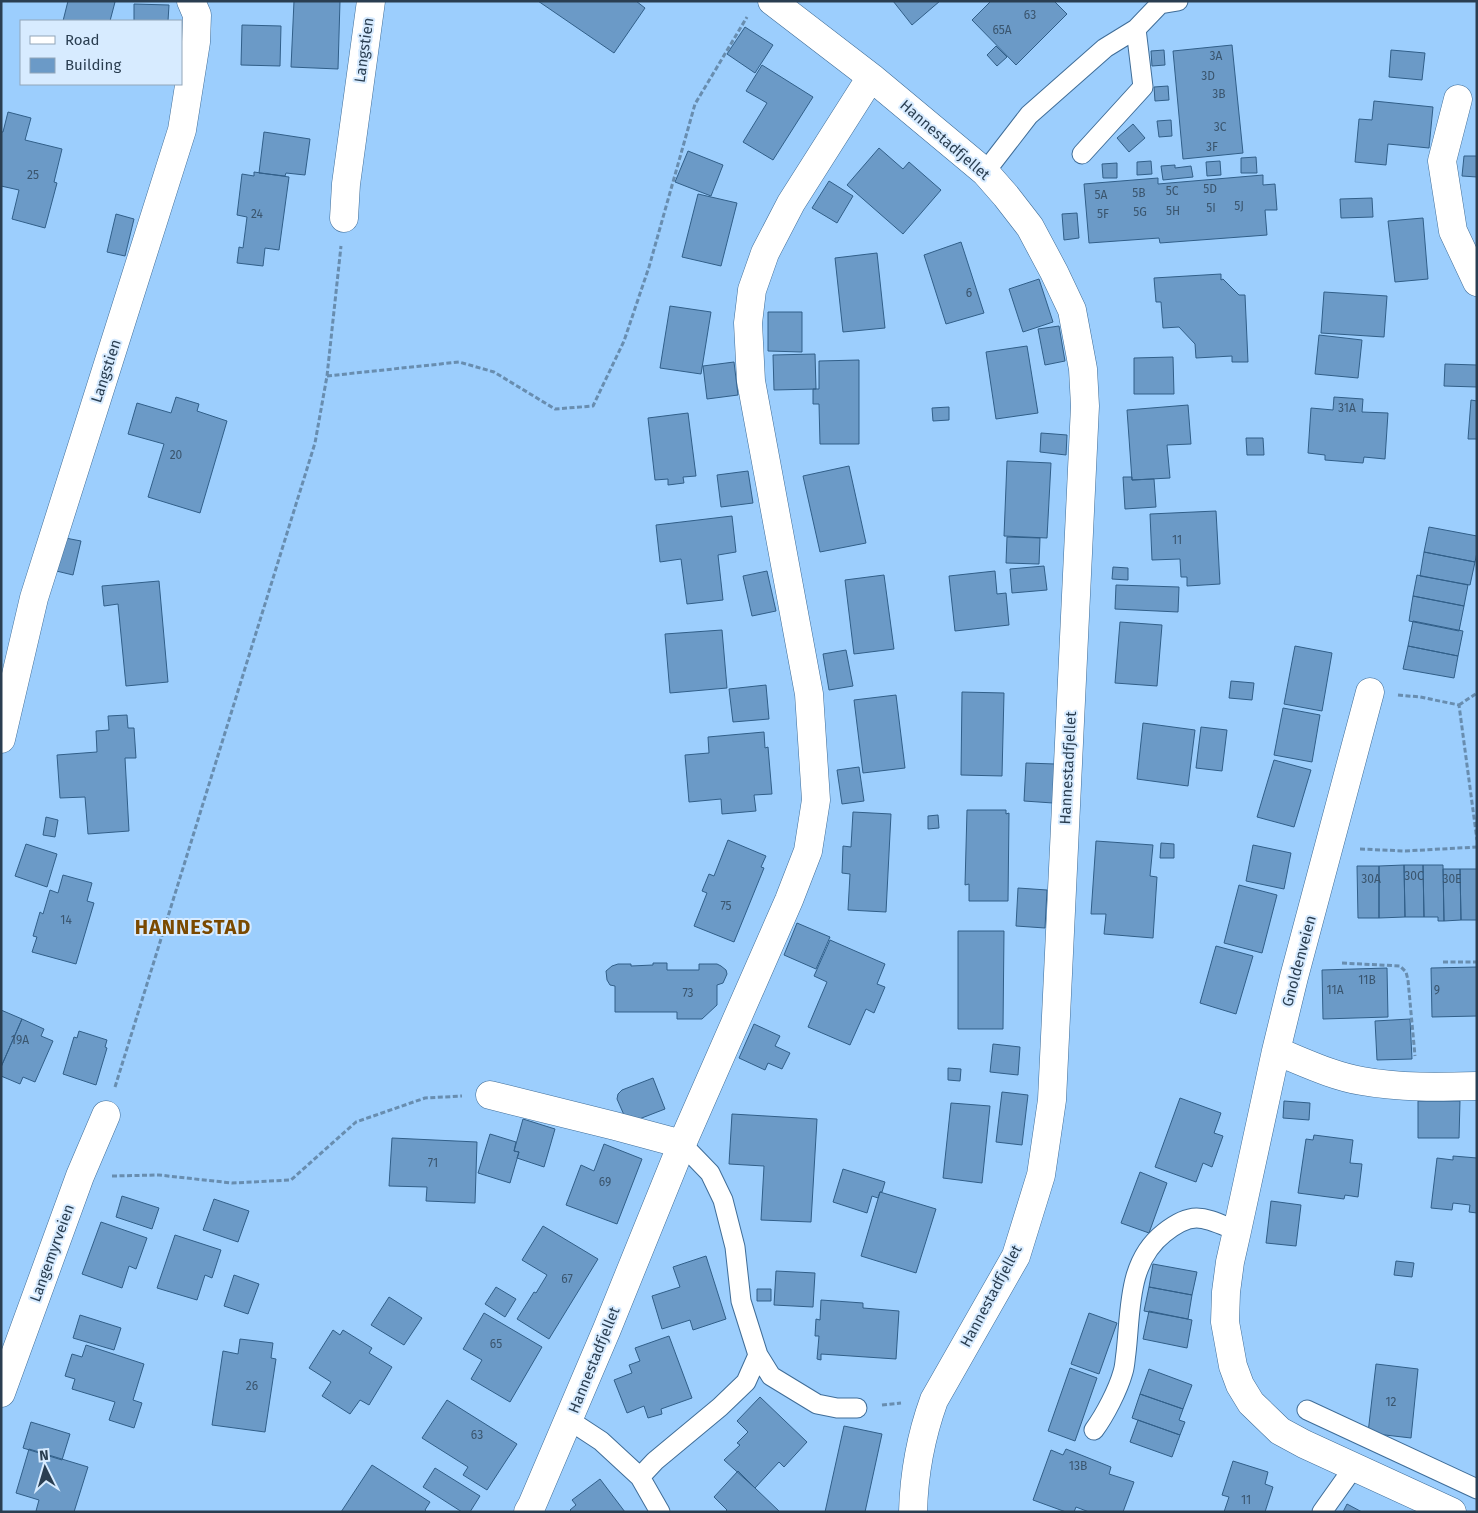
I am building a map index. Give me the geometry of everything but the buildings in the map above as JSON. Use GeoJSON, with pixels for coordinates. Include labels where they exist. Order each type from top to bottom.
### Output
{"type":"FeatureCollection","features":[{"type":"Feature","properties":{"kind":"street","name":"Langstien"},"geometry":{"type":"LineString","coordinates":[[1,739],[34,598],[182,130],[196,42],[197,15],[192,1]]}},
{"type":"Feature","properties":{"kind":"street","name":"Langstien"},"geometry":{"type":"LineString","coordinates":[[344,218],[346,184],[371,1]]}},
{"type":"Feature","properties":{"kind":"street","name":"Hannestadfjellet"},"geometry":{"type":"LineString","coordinates":[[772,1],[870,77],[985,172],[1006,196],[1030,227],[1072,310],[1083,369],[1085,406],[1054,1073],[1041,1175],[1016,1256],[934,1400],[925,1424],[919,1454],[913,1512]]}},
{"type":"Feature","properties":{"kind":"street","name":"Hannestadfjellet"},"geometry":{"type":"LineString","coordinates":[[528,1512],[569,1420],[682,1144],[789,900],[808,851],[816,800],[809,694],[751,381],[748,323],[752,290],[765,253],[791,203],[870,77]]}},
{"type":"Feature","properties":{"kind":"street"},"geometry":{"type":"LineString","coordinates":[[1458,99],[1442,161],[1453,231],[1477,282]]}},
{"type":"Feature","properties":{"kind":"street","name":"Gnoldenveien"},"geometry":{"type":"LineString","coordinates":[[1370,692],[1276,1051],[1230,1262],[1225,1322],[1233,1366],[1240,1385],[1251,1403],[1280,1431],[1304,1444],[1452,1512]]}},
{"type":"Feature","properties":{"kind":"street"},"geometry":{"type":"LineString","coordinates":[[1276,1051],[1330,1072],[1361,1081],[1417,1086],[1477,1086]]}},
{"type":"Feature","properties":{"kind":"street"},"geometry":{"type":"LineString","coordinates":[[490,1095],[682,1144]]}},
{"type":"Feature","properties":{"kind":"street","name":"Langemyrveien"},"geometry":{"type":"LineString","coordinates":[[1,1393],[80,1176],[106,1115]]}},
{"type":"Feature","properties":{"kind":"lane"},"geometry":{"type":"LineString","coordinates":[[985,172],[1029,114],[1105,48],[1136,29],[1160,4],[1178,1]]}},
{"type":"Feature","properties":{"kind":"lane"},"geometry":{"type":"LineString","coordinates":[[1082,154],[1143,87],[1136,29]]}},
{"type":"Feature","properties":{"kind":"lane"},"geometry":{"type":"LineString","coordinates":[[682,1144],[710,1173],[723,1200],[736,1247],[741,1301],[758,1354],[771,1376],[817,1404],[837,1408],[857,1408]]}},
{"type":"Feature","properties":{"kind":"lane"},"geometry":{"type":"LineString","coordinates":[[1094,1430],[1105,1415],[1123,1372],[1130,1325],[1130,1301],[1141,1259],[1154,1241],[1185,1219],[1198,1217],[1237,1231]]}},
{"type":"Feature","properties":{"kind":"lane"},"geometry":{"type":"LineString","coordinates":[[640,1477],[655,1461],[720,1407],[746,1382],[758,1354]]}},
{"type":"Feature","properties":{"kind":"lane"},"geometry":{"type":"LineString","coordinates":[[1307,1410],[1477,1489]]}},
{"type":"Feature","properties":{"kind":"lane"},"geometry":{"type":"LineString","coordinates":[[569,1420],[601,1441],[640,1477],[660,1512]]}},
{"type":"Feature","properties":{"kind":"lane"},"geometry":{"type":"LineString","coordinates":[[1322,1512],[1354,1467]]}},
{"type":"Feature","properties":{"kind":"path"},"geometry":{"type":"LineString","coordinates":[[327,376],[459,362],[494,372],[555,409],[593,406],[624,341],[649,267],[694,104],[748,16]]}},
{"type":"Feature","properties":{"kind":"path"},"geometry":{"type":"LineString","coordinates":[[106,1115],[315,443],[327,376],[344,218]]}},
{"type":"Feature","properties":{"kind":"path"},"geometry":{"type":"LineString","coordinates":[[1370,692],[1420,697],[1459,705],[1477,693]]}},
{"type":"Feature","properties":{"kind":"path"},"geometry":{"type":"LineString","coordinates":[[1459,705],[1477,840]]}},
{"type":"Feature","properties":{"kind":"path"},"geometry":{"type":"LineString","coordinates":[[1329,848],[1405,851],[1477,847]]}},
{"type":"Feature","properties":{"kind":"path"},"geometry":{"type":"LineString","coordinates":[[1443,962],[1477,962]]}},
{"type":"Feature","properties":{"kind":"path"},"geometry":{"type":"LineString","coordinates":[[1342,963],[1400,966],[1406,972],[1417,1086]]}},
{"type":"Feature","properties":{"kind":"path"},"geometry":{"type":"LineString","coordinates":[[80,1176],[159,1176],[232,1183],[290,1180],[356,1122],[425,1098],[490,1095]]}},
{"type":"Feature","properties":{"kind":"path"},"geometry":{"type":"LineString","coordinates":[[857,1408],[934,1400]]}},
{"type":"Feature","properties":{"kind":"district","name":"HANNESTAD"},"geometry":{"type":"Point","coordinates":[193,927]}}]}
